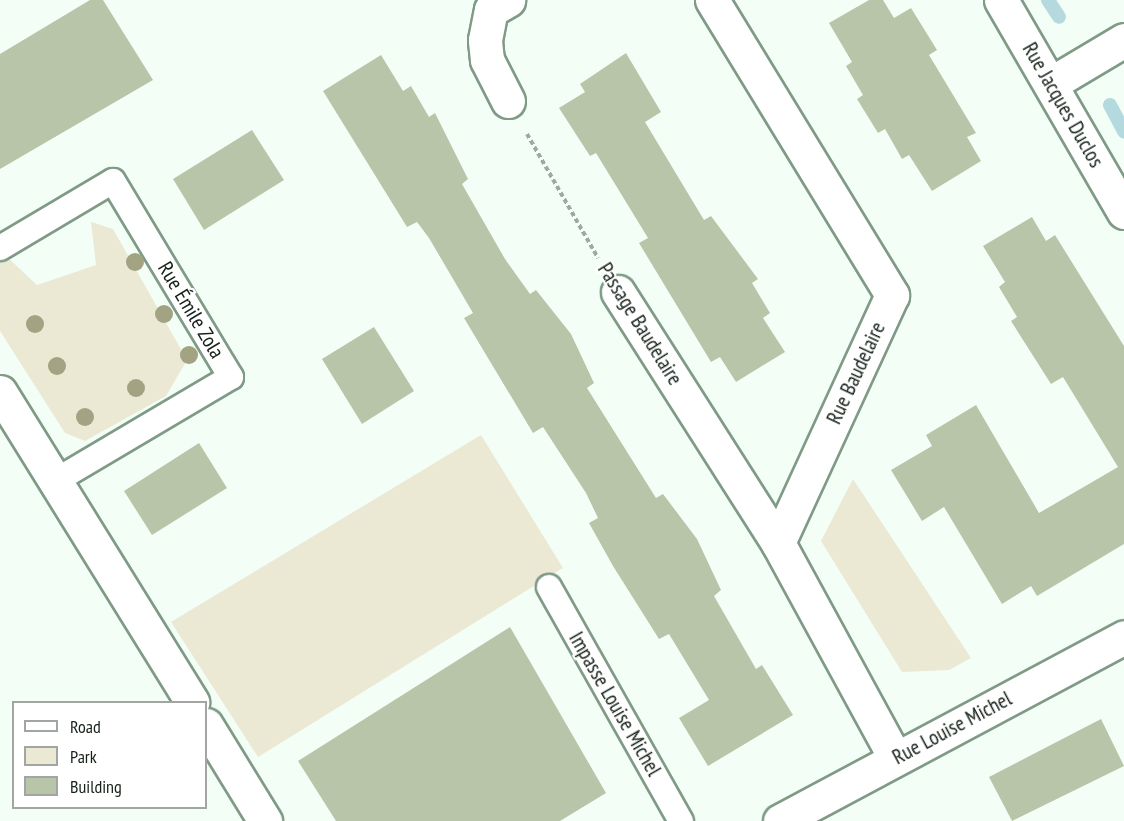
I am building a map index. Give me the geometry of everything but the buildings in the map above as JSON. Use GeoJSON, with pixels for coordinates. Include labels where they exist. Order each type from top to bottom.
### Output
{"type":"FeatureCollection","features":[{"type":"Feature","properties":{"kind":"street"},"geometry":{"type":"LineString","coordinates":[[508,0],[491,10],[485,40],[487,60],[508,101]]}},
{"type":"Feature","properties":{"kind":"street","name":"Rue Baudelaire"},"geometry":{"type":"LineString","coordinates":[[711,0],[892,295],[778,543]]}},
{"type":"Feature","properties":{"kind":"street","name":"Rue Jacques Duclos"},"geometry":{"type":"LineString","coordinates":[[1001,0],[1052,83],[1124,212]]}},
{"type":"Feature","properties":{"kind":"street"},"geometry":{"type":"LineString","coordinates":[[1052,83],[1124,40]]}},
{"type":"Feature","properties":{"kind":"street","name":"Passage Baudelaire"},"geometry":{"type":"LineString","coordinates":[[618,292],[778,543]]}},
{"type":"Feature","properties":{"kind":"street"},"geometry":{"type":"LineString","coordinates":[[0,392],[191,701]]}},
{"type":"Feature","properties":{"kind":"street"},"geometry":{"type":"LineString","coordinates":[[778,543],[895,759]]}},
{"type":"Feature","properties":{"kind":"street","name":"Rue Louise Michel"},"geometry":{"type":"LineString","coordinates":[[780,821],[1124,637]]}},
{"type":"Feature","properties":{"kind":"street"},"geometry":{"type":"LineString","coordinates":[[207,727],[265,821]]}},
{"type":"Feature","properties":{"kind":"lane","name":"Rue Émile Zola"},"geometry":{"type":"LineString","coordinates":[[0,248],[113,181],[231,377],[55,481]]}},
{"type":"Feature","properties":{"kind":"lane","name":"Impasse Louise Michel"},"geometry":{"type":"LineString","coordinates":[[549,587],[681,821]]}},
{"type":"Feature","properties":{"kind":"path","name":"Passage Baudelaire"},"geometry":{"type":"LineString","coordinates":[[508,101],[618,292]]}},
{"type":"Feature","properties":{"kind":"green space"},"geometry":{"type":"Polygon","coordinates":[[[91,222],[113,229],[187,360],[166,396],[85,441],[65,433],[0,331],[0,257],[5,255],[37,285],[96,265],[91,222]]]}},
{"type":"Feature","properties":{"kind":"green space"},"geometry":{"type":"Polygon","coordinates":[[[481,435],[563,568],[258,757],[171,622],[481,435]]]}},
{"type":"Feature","properties":{"kind":"green space"},"geometry":{"type":"Polygon","coordinates":[[[853,479],[971,658],[949,670],[902,672],[821,541],[853,479]]]}},
{"type":"Feature","properties":{"kind":"waterway"},"geometry":{"type":"LineString","coordinates":[[1048,0],[1059,17]]}},
{"type":"Feature","properties":{"kind":"waterway"},"geometry":{"type":"LineString","coordinates":[[1110,105],[1124,131]]}}]}
